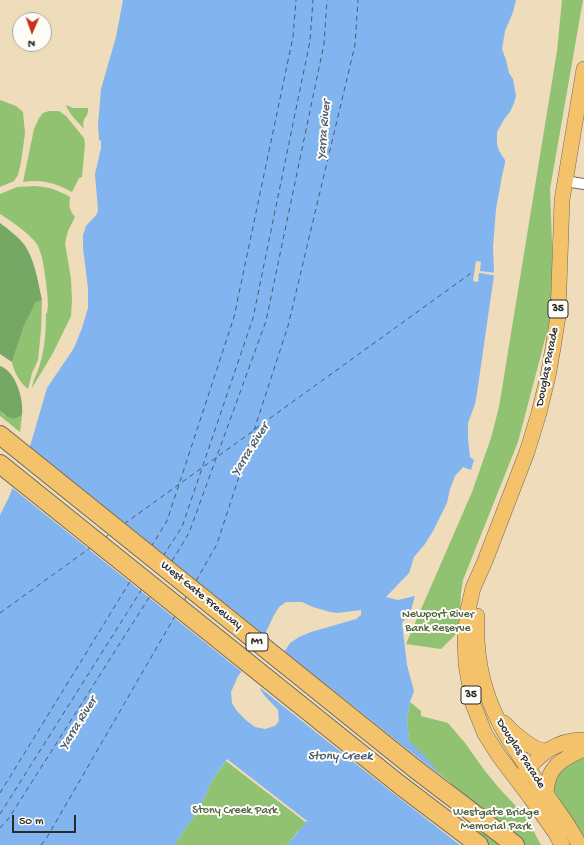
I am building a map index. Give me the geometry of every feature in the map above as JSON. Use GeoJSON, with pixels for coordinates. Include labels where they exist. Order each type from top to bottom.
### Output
{"type":"FeatureCollection","features":[{"type":"Feature","properties":{"kind":"highway","name":"West Gate Freeway"},"geometry":{"type":"LineString","coordinates":[[0,435],[414,768],[515,845]]}},
{"type":"Feature","properties":{"kind":"highway","name":"West Gate Freeway"},"geometry":{"type":"LineString","coordinates":[[0,464],[400,786],[479,845]]}},
{"type":"Feature","properties":{"kind":"main road","name":"Douglas Parade"},"geometry":{"type":"LineString","coordinates":[[562,845],[555,832],[496,752],[485,734],[474,704],[468,678],[465,645],[473,588],[527,452],[548,376],[558,316],[562,212],[565,181],[584,69]]}},
{"type":"Feature","properties":{"kind":"main road","name":"Douglas Parade"},"geometry":{"type":"LineString","coordinates":[[485,561],[477,614],[476,638],[479,666],[489,701],[501,727],[530,772],[564,817],[579,845]]}},
{"type":"Feature","properties":{"kind":"main road"},"geometry":{"type":"LineString","coordinates":[[489,701],[502,720],[513,731],[536,748],[546,751]]}},
{"type":"Feature","properties":{"kind":"main road"},"geometry":{"type":"LineString","coordinates":[[530,772],[546,751],[556,745],[575,740],[584,740]]}},
{"type":"Feature","properties":{"kind":"main road"},"geometry":{"type":"LineString","coordinates":[[518,781],[555,756],[563,752],[584,747]]}},
{"type":"Feature","properties":{"kind":"main road"},"geometry":{"type":"LineString","coordinates":[[546,794],[548,780],[556,765],[584,747]]}},
{"type":"Feature","properties":{"kind":"street"},"geometry":{"type":"LineString","coordinates":[[565,181],[584,184]]}},
{"type":"Feature","properties":{"kind":"green space","name":"Newport River Bank Reserve"},"geometry":{"type":"Polygon","coordinates":[[[562,0],[583,0],[550,189],[553,309],[518,442],[463,580],[459,631],[441,649],[406,644],[472,492],[491,438],[499,407],[557,51],[562,0]]]}},
{"type":"Feature","properties":{"kind":"green space"},"geometry":{"type":"Polygon","coordinates":[[[0,100],[16,106],[23,112],[25,133],[18,175],[14,181],[0,187],[0,100]]]}},
{"type":"Feature","properties":{"kind":"green space"},"geometry":{"type":"Polygon","coordinates":[[[66,105],[73,108],[88,108],[83,125],[84,129],[71,115],[66,105]]]}},
{"type":"Feature","properties":{"kind":"green space"},"geometry":{"type":"Polygon","coordinates":[[[49,111],[59,111],[66,116],[84,138],[85,144],[82,177],[79,178],[72,192],[48,182],[23,182],[34,129],[43,113],[49,111]]]}},
{"type":"Feature","properties":{"kind":"green space"},"geometry":{"type":"Polygon","coordinates":[[[35,186],[53,189],[70,197],[70,208],[75,217],[68,231],[65,243],[71,279],[71,316],[53,353],[32,388],[42,358],[45,339],[48,302],[44,268],[40,250],[35,242],[21,228],[0,214],[0,194],[17,187],[35,186]]]}},
{"type":"Feature","properties":{"kind":"green space"},"geometry":{"type":"Polygon","coordinates":[[[0,223],[19,238],[25,245],[35,268],[42,300],[36,302],[24,326],[12,362],[0,354],[0,223]]]}},
{"type":"Feature","properties":{"kind":"green space"},"geometry":{"type":"Polygon","coordinates":[[[42,300],[38,360],[32,373],[28,389],[18,377],[12,362],[24,326],[36,302],[42,300]]]}},
{"type":"Feature","properties":{"kind":"green space"},"geometry":{"type":"Polygon","coordinates":[[[0,366],[6,369],[15,380],[18,387],[22,402],[22,415],[19,417],[8,417],[0,411],[0,366]]]}},
{"type":"Feature","properties":{"kind":"green space"},"geometry":{"type":"Polygon","coordinates":[[[0,411],[4,415],[18,418],[22,415],[20,432],[0,416],[0,411]]]}},
{"type":"Feature","properties":{"kind":"green space","name":"Westgate Bridge Memorial Park"},"geometry":{"type":"Polygon","coordinates":[[[410,702],[421,711],[421,716],[448,723],[499,788],[526,817],[541,845],[478,845],[409,741],[407,720],[410,702]]]}},
{"type":"Feature","properties":{"kind":"green space"},"geometry":{"type":"Polygon","coordinates":[[[584,754],[584,842],[553,794],[551,785],[557,773],[584,754]]]}},
{"type":"Feature","properties":{"kind":"green space","name":"Stony Creek Park"},"geometry":{"type":"Polygon","coordinates":[[[226,761],[308,824],[298,831],[287,845],[174,845],[199,809],[213,779],[226,761]]]}},
{"type":"Feature","properties":{"kind":"water"},"geometry":{"type":"Polygon","coordinates":[[[123,0],[516,0],[505,31],[502,49],[509,73],[513,79],[516,96],[510,112],[497,132],[497,144],[499,151],[505,160],[496,209],[493,247],[494,273],[498,273],[498,276],[494,275],[477,393],[475,404],[468,423],[470,457],[474,460],[471,470],[463,467],[455,476],[447,503],[433,531],[425,544],[414,557],[409,573],[386,597],[398,600],[415,596],[411,610],[402,623],[407,665],[414,691],[410,702],[407,720],[409,741],[425,756],[466,805],[479,845],[287,845],[307,821],[227,759],[213,779],[199,809],[174,845],[0,845],[0,515],[31,443],[47,388],[74,348],[88,308],[88,288],[83,248],[83,235],[86,226],[97,214],[98,210],[95,174],[101,148],[98,125],[101,89],[116,37],[123,0]],[[286,602],[279,607],[254,657],[238,676],[231,692],[232,703],[237,711],[255,727],[265,729],[275,726],[279,721],[278,710],[260,689],[290,643],[311,632],[356,619],[361,615],[361,610],[338,613],[330,612],[302,602],[286,602]]]}},
{"type":"Feature","properties":{"kind":"pier"},"geometry":{"type":"Polygon","coordinates":[[[476,261],[481,262],[480,271],[498,273],[498,276],[479,273],[478,282],[473,281],[476,261]]]}},
{"type":"Feature","properties":{"kind":"pier"},"geometry":{"type":"Polygon","coordinates":[[[28,445],[266,636],[256,658],[243,673],[11,487],[28,445]]]}},
{"type":"Feature","properties":{"kind":"pier"},"geometry":{"type":"Polygon","coordinates":[[[283,650],[450,782],[468,804],[481,845],[460,845],[259,687],[283,650]]]}},
{"type":"Feature","properties":{"kind":"ferry route"},"geometry":{"type":"LineString","coordinates":[[151,547],[167,521],[234,317],[293,37],[296,0]]}},
{"type":"Feature","properties":{"kind":"ferry route"},"geometry":{"type":"LineString","coordinates":[[163,556],[182,527],[253,318],[310,41],[313,0]]}},
{"type":"Feature","properties":{"kind":"ferry route"},"geometry":{"type":"LineString","coordinates":[[172,561],[189,533],[266,321],[324,44],[327,0]]}},
{"type":"Feature","properties":{"kind":"ferry route"},"geometry":{"type":"LineString","coordinates":[[196,581],[217,544],[288,326],[355,45],[358,0]]}},
{"type":"Feature","properties":{"kind":"ferry route"},"geometry":{"type":"LineString","coordinates":[[255,429],[474,271]]}},
{"type":"Feature","properties":{"kind":"ferry route"},"geometry":{"type":"LineString","coordinates":[[124,524],[253,431]]}},
{"type":"Feature","properties":{"kind":"ferry route"},"geometry":{"type":"LineString","coordinates":[[104,538],[110,534]]}},
{"type":"Feature","properties":{"kind":"ferry route"},"geometry":{"type":"LineString","coordinates":[[0,613],[90,548]]}},
{"type":"Feature","properties":{"kind":"ferry route"},"geometry":{"type":"LineString","coordinates":[[0,793],[131,580]]}},
{"type":"Feature","properties":{"kind":"ferry route"},"geometry":{"type":"LineString","coordinates":[[0,814],[142,589]]}},
{"type":"Feature","properties":{"kind":"ferry route"},"geometry":{"type":"LineString","coordinates":[[184,601],[187,595]]}},
{"type":"Feature","properties":{"kind":"ferry route"},"geometry":{"type":"LineString","coordinates":[[0,828],[9,818],[150,596]]}},
{"type":"Feature","properties":{"kind":"ferry route"},"geometry":{"type":"LineString","coordinates":[[41,845],[46,839],[175,616]]}},
{"type":"Feature","properties":{"kind":"water label","name":"Yarra River"},"geometry":{"type":"Point","coordinates":[325,130]}},
{"type":"Feature","properties":{"kind":"water label","name":"Yarra River"},"geometry":{"type":"Point","coordinates":[251,450]}},
{"type":"Feature","properties":{"kind":"water label","name":"Yarra River"},"geometry":{"type":"Point","coordinates":[79,724]}},
{"type":"Feature","properties":{"kind":"water label","name":"Stony Creek"},"geometry":{"type":"Point","coordinates":[340,757]}}]}
